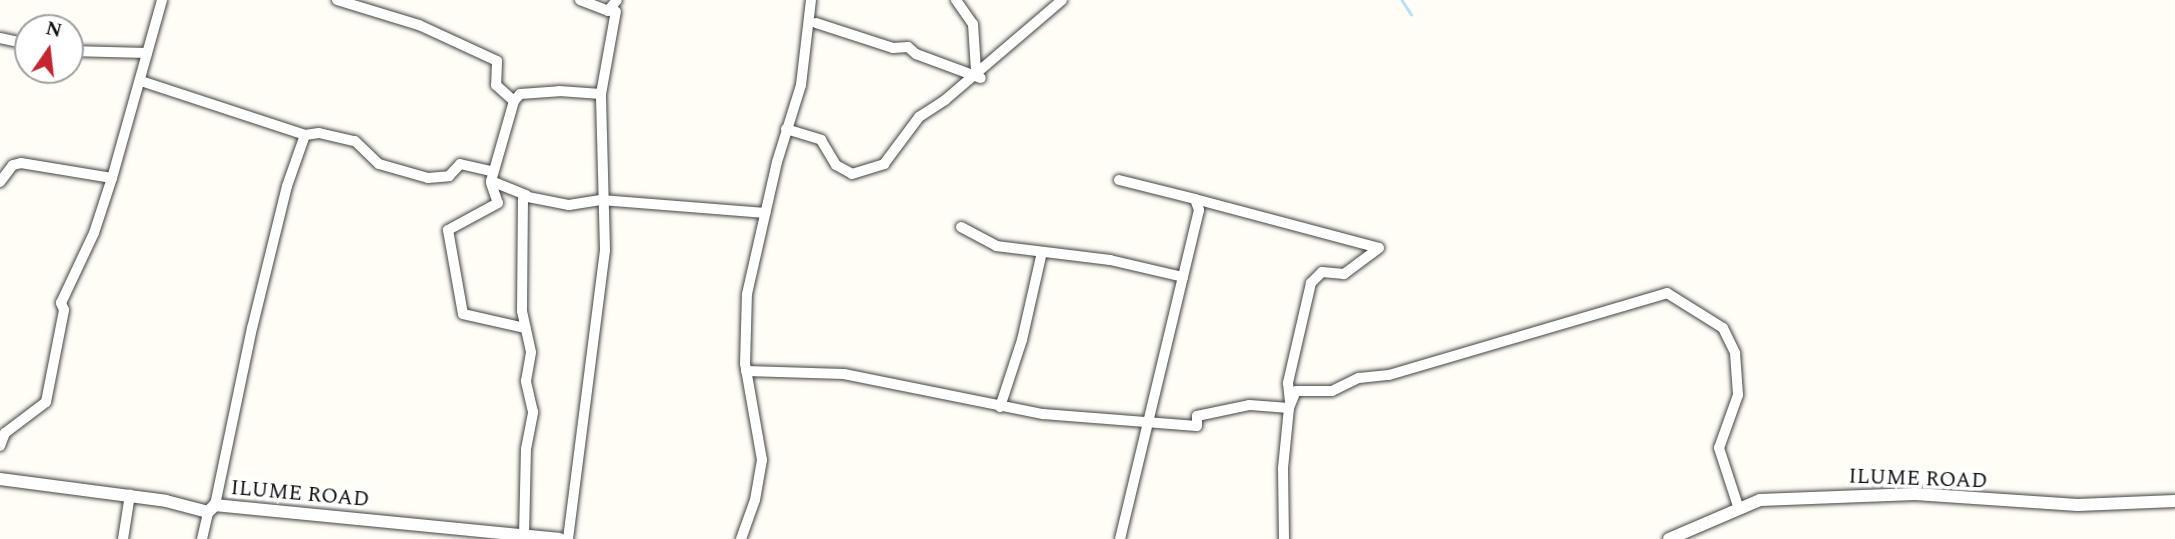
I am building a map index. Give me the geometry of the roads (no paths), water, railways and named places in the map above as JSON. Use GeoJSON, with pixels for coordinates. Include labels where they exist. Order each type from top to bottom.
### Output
{"type":"FeatureCollection","features":[{"type":"Feature","properties":{"kind":"street"},"geometry":{"type":"LineString","coordinates":[[0,446],[5,433],[47,402],[64,310],[61,303],[94,233],[141,81],[162,0]]}},
{"type":"Feature","properties":{"kind":"street"},"geometry":{"type":"LineString","coordinates":[[337,0],[419,25],[492,57],[499,65],[496,85],[514,101]]}},
{"type":"Feature","properties":{"kind":"street"},"geometry":{"type":"LineString","coordinates":[[580,0],[608,11],[617,5]]}},
{"type":"Feature","properties":{"kind":"street"},"geometry":{"type":"LineString","coordinates":[[741,539],[755,500],[762,460],[746,371],[747,294],[786,129],[801,85],[811,0]]}},
{"type":"Feature","properties":{"kind":"street"},"geometry":{"type":"LineString","coordinates":[[956,0],[973,24],[977,75]]}},
{"type":"Feature","properties":{"kind":"street"},"geometry":{"type":"LineString","coordinates":[[786,129],[821,140],[842,169],[852,174],[884,164],[919,117],[977,75],[1062,0]]}},
{"type":"Feature","properties":{"kind":"street"},"geometry":{"type":"LineString","coordinates":[[568,539],[605,250],[606,200],[601,94],[617,5]]}},
{"type":"Feature","properties":{"kind":"street"},"geometry":{"type":"LineString","coordinates":[[816,23],[892,48],[908,47],[977,75]]}},
{"type":"Feature","properties":{"kind":"street"},"geometry":{"type":"LineString","coordinates":[[84,51],[147,53]]}},
{"type":"Feature","properties":{"kind":"street"},"geometry":{"type":"LineString","coordinates":[[141,81],[305,135],[319,133],[355,141],[379,164],[428,178],[449,176],[460,164],[491,171]]}},
{"type":"Feature","properties":{"kind":"street"},"geometry":{"type":"LineString","coordinates":[[525,328],[463,314],[448,230],[498,203],[491,183],[491,171],[514,101],[520,94],[601,94]]}},
{"type":"Feature","properties":{"kind":"street"},"geometry":{"type":"LineString","coordinates":[[202,539],[212,508],[287,186],[305,135]]}},
{"type":"Feature","properties":{"kind":"street"},"geometry":{"type":"LineString","coordinates":[[0,182],[13,165],[21,163],[112,178]]}},
{"type":"Feature","properties":{"kind":"street"},"geometry":{"type":"LineString","coordinates":[[1119,180],[1379,248],[1344,274],[1322,272],[1311,283],[1288,383],[1290,405],[1283,468],[1284,539]]}},
{"type":"Feature","properties":{"kind":"street"},"geometry":{"type":"LineString","coordinates":[[491,183],[569,205],[606,200],[765,214]]}},
{"type":"Feature","properties":{"kind":"street"},"geometry":{"type":"LineString","coordinates":[[524,536],[526,449],[533,412],[526,381],[531,352],[525,328],[520,253],[526,195]]}},
{"type":"Feature","properties":{"kind":"street"},"geometry":{"type":"LineString","coordinates":[[1120,539],[1145,424],[1199,210],[1195,199]]}},
{"type":"Feature","properties":{"kind":"street"},"geometry":{"type":"LineString","coordinates":[[961,227],[996,246],[1110,260],[1183,277]]}},
{"type":"Feature","properties":{"kind":"street"},"geometry":{"type":"LineString","coordinates":[[1000,407],[1022,340],[1042,252]]}},
{"type":"Feature","properties":{"kind":"street"},"geometry":{"type":"LineString","coordinates":[[1290,405],[1296,391],[1332,391],[1359,378],[1389,375],[1667,293],[1723,328],[1735,353],[1738,395],[1719,447],[1738,506]]}},
{"type":"Feature","properties":{"kind":"street"},"geometry":{"type":"LineString","coordinates":[[746,371],[844,373],[960,394],[1000,407],[1145,424],[1197,426],[1198,416],[1249,405],[1290,405]]}},
{"type":"Feature","properties":{"kind":"street","name":"ILUME ROAD"},"geometry":{"type":"LineString","coordinates":[[0,479],[212,508],[559,539]]}},
{"type":"Feature","properties":{"kind":"street","name":"ILUME ROAD"},"geometry":{"type":"LineString","coordinates":[[1669,539],[1738,506],[1760,500],[1863,494],[2078,505],[2175,501]]}},
{"type":"Feature","properties":{"kind":"street"},"geometry":{"type":"LineString","coordinates":[[123,539],[130,495]]}},
{"type":"Feature","properties":{"kind":"waterway"},"geometry":{"type":"LineString","coordinates":[[1402,0],[1411,14]]}}]}
